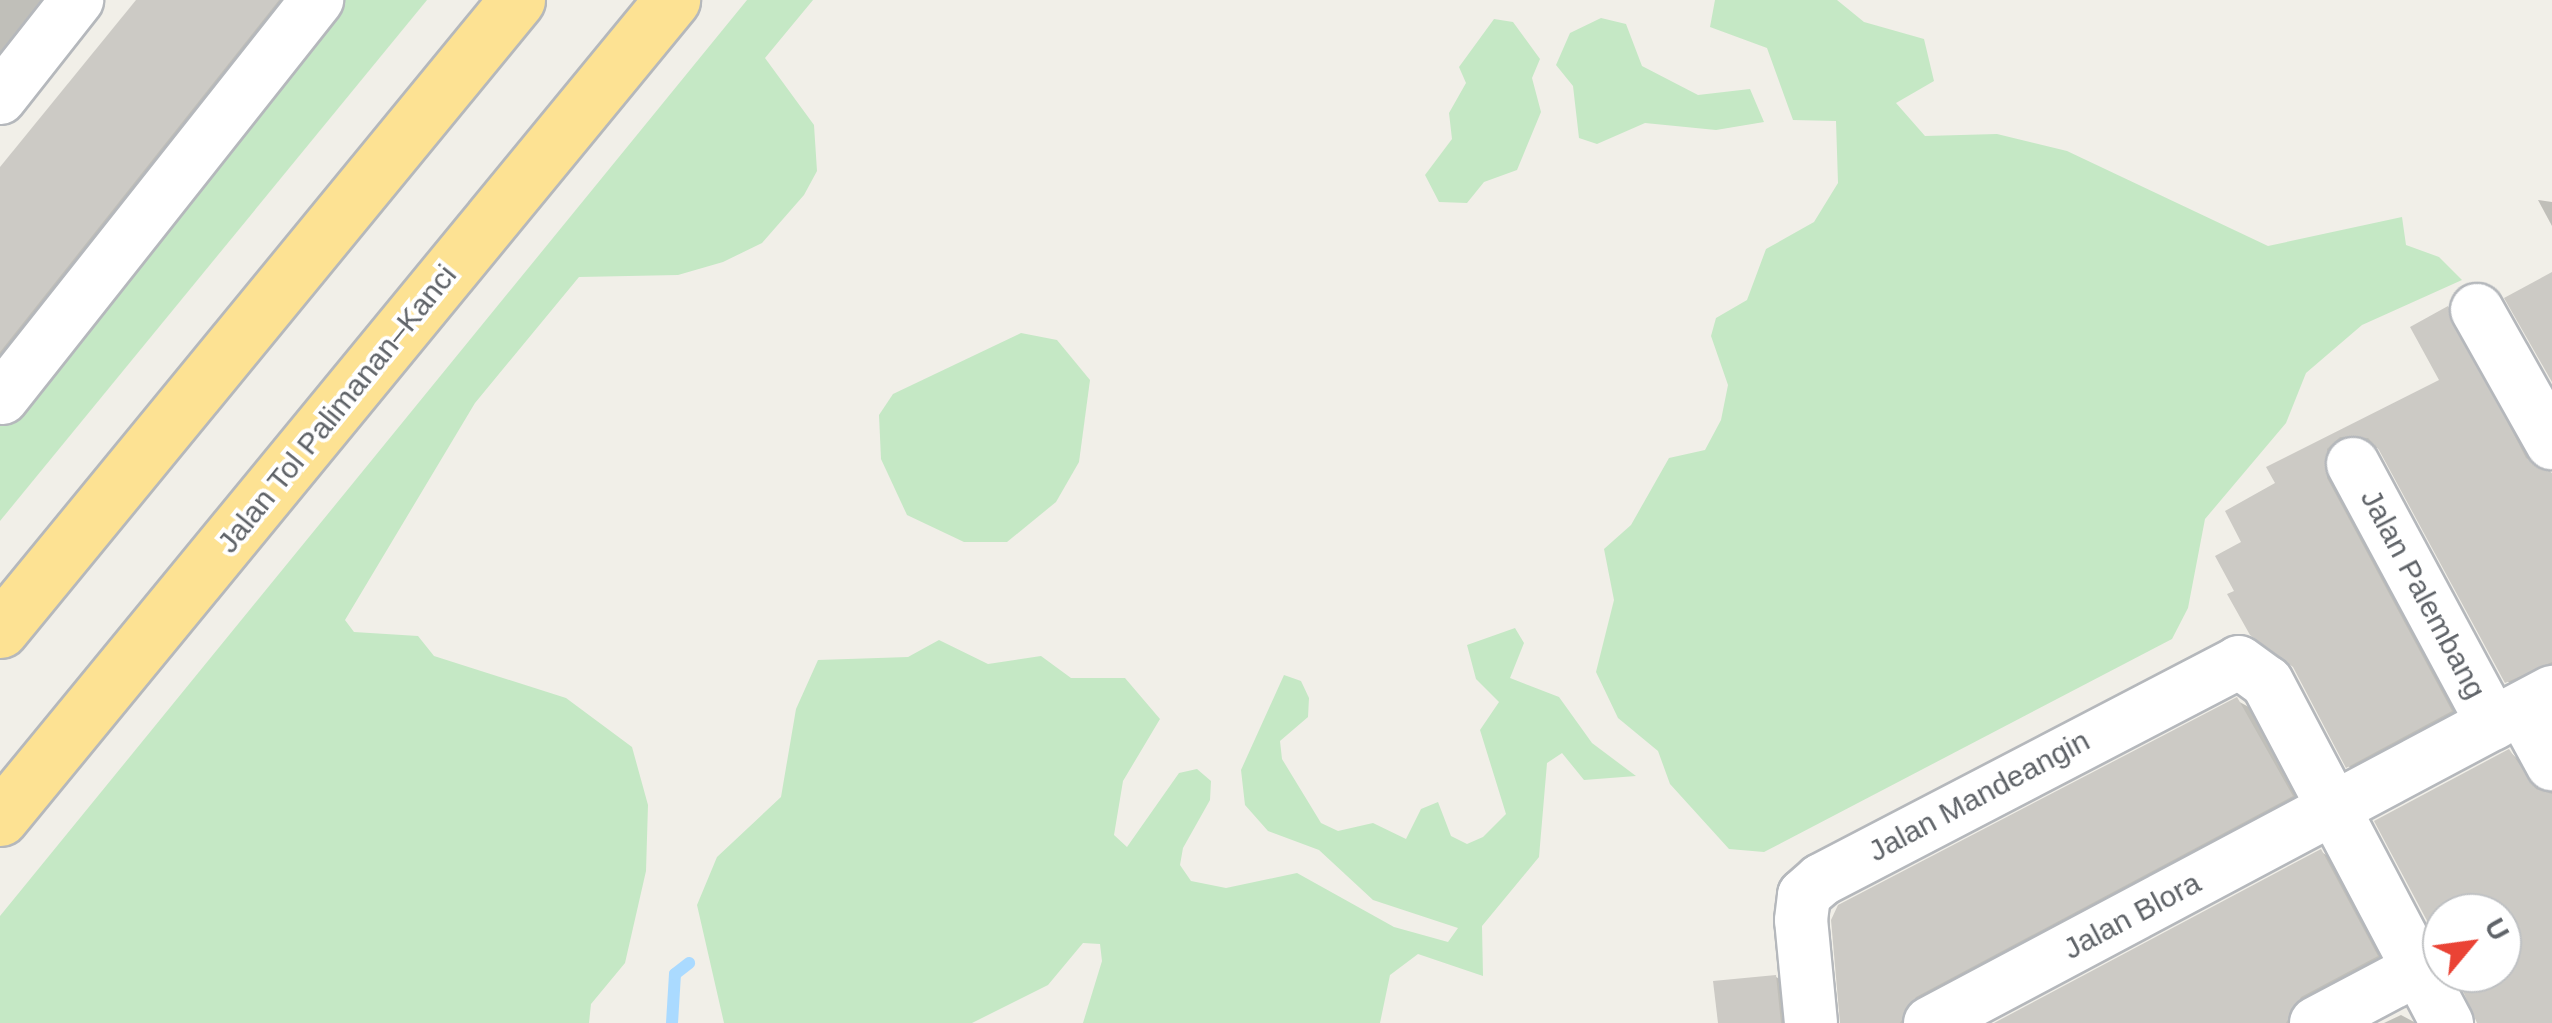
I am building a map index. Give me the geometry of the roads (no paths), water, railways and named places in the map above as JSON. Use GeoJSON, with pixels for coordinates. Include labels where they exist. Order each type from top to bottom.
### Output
{"type":"FeatureCollection","features":[{"type":"Feature","properties":{"kind":"highway"},"geometry":{"type":"LineString","coordinates":[[0,630],[517,0]]}},
{"type":"Feature","properties":{"kind":"highway","name":"Jalan Tol Palimanan–Kanci"},"geometry":{"type":"LineString","coordinates":[[0,818],[672,0]]}},
{"type":"Feature","properties":{"kind":"street"},"geometry":{"type":"LineString","coordinates":[[0,98],[76,0]]}},
{"type":"Feature","properties":{"kind":"street"},"geometry":{"type":"LineString","coordinates":[[2,398],[317,0]]}},
{"type":"Feature","properties":{"kind":"street"},"geometry":{"type":"LineString","coordinates":[[2477,310],[2552,443]]}},
{"type":"Feature","properties":{"kind":"street","name":"Jalan Palembang"},"geometry":{"type":"LineString","coordinates":[[2353,464],[2523,708],[2552,764]]}},
{"type":"Feature","properties":{"kind":"street","name":"Jalan Mandeangin"},"geometry":{"type":"LineString","coordinates":[[1810,1023],[1800,920],[1804,895],[1821,880],[2228,664],[2248,664],[2267,682],[2335,810]]}},
{"type":"Feature","properties":{"kind":"street","name":"Jalan Blora"},"geometry":{"type":"LineString","coordinates":[[1930,1023],[2523,708]]}},
{"type":"Feature","properties":{"kind":"street"},"geometry":{"type":"LineString","coordinates":[[2335,810],[2447,1023]]}},
{"type":"Feature","properties":{"kind":"street"},"geometry":{"type":"LineString","coordinates":[[2316,1023],[2418,969]]}},
{"type":"Feature","properties":{"kind":"waterway"},"geometry":{"type":"LineString","coordinates":[[672,1023],[675,974],[689,963]]}}]}
